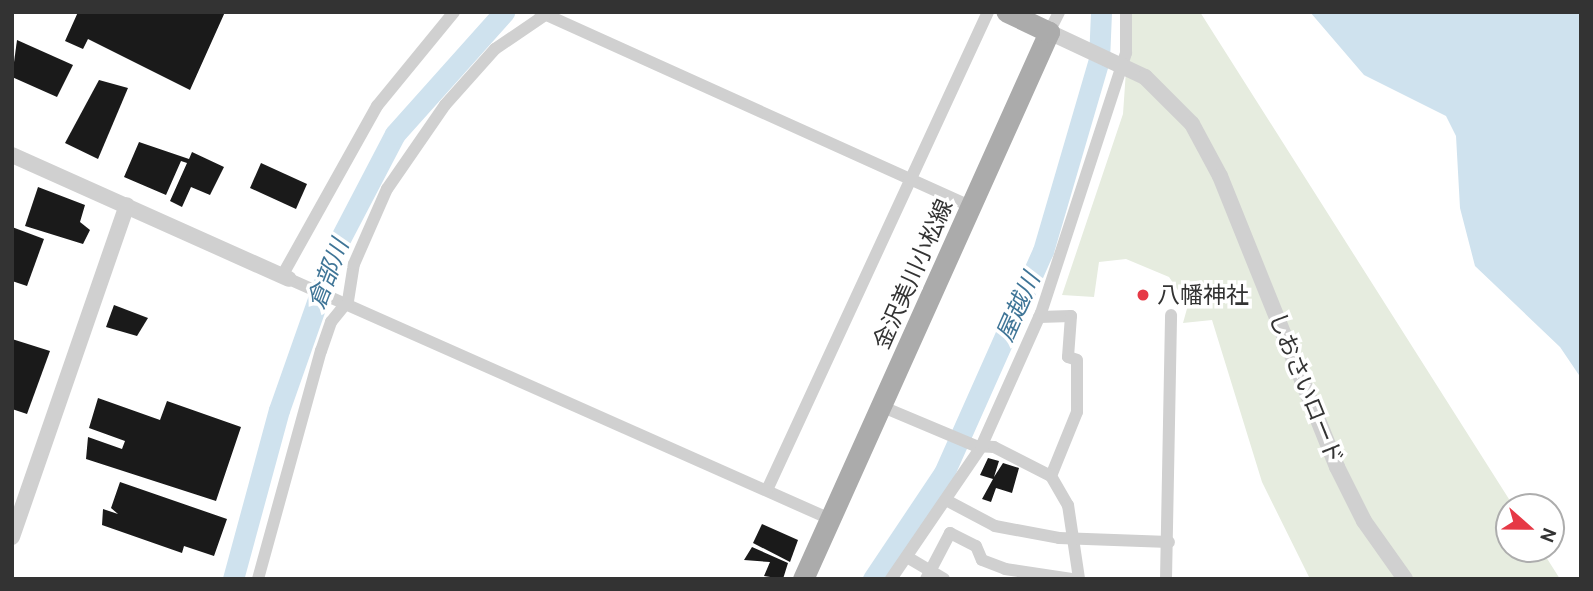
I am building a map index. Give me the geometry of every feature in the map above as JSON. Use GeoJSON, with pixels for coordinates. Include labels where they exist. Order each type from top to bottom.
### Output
{"type":"FeatureCollection","features":[{"type":"Feature","properties":{"kind":"main road"},"geometry":{"type":"LineString","coordinates":[[1007,12],[1049,32]]}},
{"type":"Feature","properties":{"kind":"main road","name":"金沢美川小松線"},"geometry":{"type":"LineString","coordinates":[[803,579],[883,407],[1049,32]]}},
{"type":"Feature","properties":{"kind":"street"},"geometry":{"type":"LineString","coordinates":[[285,277],[377,106],[454,12]]}},
{"type":"Feature","properties":{"kind":"street"},"geometry":{"type":"LineString","coordinates":[[767,490],[988,12]]}},
{"type":"Feature","properties":{"kind":"street"},"geometry":{"type":"LineString","coordinates":[[1049,32],[1059,12]]}},
{"type":"Feature","properties":{"kind":"street"},"geometry":{"type":"LineString","coordinates":[[891,579],[979,447],[1039,317],[1120,62],[1126,12]]}},
{"type":"Feature","properties":{"kind":"street"},"geometry":{"type":"LineString","coordinates":[[258,579],[321,351],[331,322],[344,300],[366,231],[421,137],[495,49],[542,13],[972,207]]}},
{"type":"Feature","properties":{"kind":"street","name":"しおさいロード"},"geometry":{"type":"LineString","coordinates":[[1049,32],[1120,62],[1145,77],[1202,139],[1337,467],[1364,521],[1405,579]]}},
{"type":"Feature","properties":{"kind":"street"},"geometry":{"type":"LineString","coordinates":[[12,155],[285,277],[344,300],[830,519]]}},
{"type":"Feature","properties":{"kind":"street"},"geometry":{"type":"LineString","coordinates":[[12,537],[127,205]]}},
{"type":"Feature","properties":{"kind":"street"},"geometry":{"type":"LineString","coordinates":[[1166,579],[1169,542],[1171,315]]}},
{"type":"Feature","properties":{"kind":"street"},"geometry":{"type":"LineString","coordinates":[[1039,317],[1071,316],[1068,357],[1077,360],[1077,412],[1051,476]]}},
{"type":"Feature","properties":{"kind":"street"},"geometry":{"type":"LineString","coordinates":[[883,407],[979,447],[994,447],[1051,476],[1068,505],[1079,579]]}},
{"type":"Feature","properties":{"kind":"street"},"geometry":{"type":"LineString","coordinates":[[946,500],[995,526],[1074,539],[1169,542]]}},
{"type":"Feature","properties":{"kind":"street"},"geometry":{"type":"LineString","coordinates":[[928,574],[950,533],[976,546],[982,560],[1004,569],[1073,579]]}},
{"type":"Feature","properties":{"kind":"street"},"geometry":{"type":"LineString","coordinates":[[907,557],[928,574],[944,579]]}},
{"type":"Feature","properties":{"kind":"shaded area"},"geometry":{"type":"Polygon","coordinates":[[[1130,12],[1200,12],[1505,493],[1495,493],[1495,563],[1550,563],[1560,579],[1310,579],[1262,482],[1212,320],[1183,323],[1188,305],[1169,277],[1126,259],[1099,262],[1094,297],[1062,295],[1123,114],[1130,12]]]}},
{"type":"Feature","properties":{"kind":"water"},"geometry":{"type":"Polygon","coordinates":[[[1310,12],[1581,12],[1581,378],[1560,347],[1475,266],[1460,208],[1456,136],[1446,116],[1364,75],[1310,12]]]}},
{"type":"Feature","properties":{"kind":"building"},"geometry":{"type":"Polygon","coordinates":[[[78,12],[225,12],[190,90],[88,39],[83,49],[65,41],[78,12]]]}},
{"type":"Feature","properties":{"kind":"building"},"geometry":{"type":"Polygon","coordinates":[[[17,40],[73,65],[57,97],[12,77],[17,40]]]}},
{"type":"Feature","properties":{"kind":"building"},"geometry":{"type":"Polygon","coordinates":[[[99,80],[128,88],[98,159],[65,143],[99,80]]]}},
{"type":"Feature","properties":{"kind":"building"},"geometry":{"type":"Polygon","coordinates":[[[139,142],[189,159],[192,152],[224,167],[210,195],[191,187],[182,207],[170,201],[187,163],[181,161],[166,195],[124,177],[139,142]]]}},
{"type":"Feature","properties":{"kind":"building"},"geometry":{"type":"Polygon","coordinates":[[[261,163],[307,184],[296,209],[250,188],[261,163]]]}},
{"type":"Feature","properties":{"kind":"building"},"geometry":{"type":"Polygon","coordinates":[[[38,187],[85,205],[80,222],[90,230],[83,244],[25,226],[38,187]]]}},
{"type":"Feature","properties":{"kind":"building"},"geometry":{"type":"Polygon","coordinates":[[[12,227],[44,239],[27,286],[12,281],[12,227]]]}},
{"type":"Feature","properties":{"kind":"building"},"geometry":{"type":"Polygon","coordinates":[[[114,305],[148,318],[137,336],[106,327],[114,305]]]}},
{"type":"Feature","properties":{"kind":"building"},"geometry":{"type":"Polygon","coordinates":[[[12,339],[50,351],[27,414],[12,409],[12,339]]]}},
{"type":"Feature","properties":{"kind":"building"},"geometry":{"type":"Polygon","coordinates":[[[98,398],[160,420],[167,401],[241,427],[216,501],[86,459],[88,437],[122,449],[125,441],[89,428],[98,398]]]}},
{"type":"Feature","properties":{"kind":"building"},"geometry":{"type":"Polygon","coordinates":[[[988,458],[999,461],[994,477],[1003,463],[1019,468],[1012,493],[996,488],[991,502],[982,499],[993,479],[980,475],[988,458]]]}},
{"type":"Feature","properties":{"kind":"building"},"geometry":{"type":"Polygon","coordinates":[[[120,482],[227,519],[214,556],[184,546],[182,553],[102,525],[103,509],[118,514],[111,508],[120,482]]]}},
{"type":"Feature","properties":{"kind":"building"},"geometry":{"type":"Polygon","coordinates":[[[762,524],[798,540],[790,562],[753,543],[762,524]]]}},
{"type":"Feature","properties":{"kind":"building"},"geometry":{"type":"Polygon","coordinates":[[[752,547],[788,563],[783,579],[764,576],[770,562],[744,560],[752,547]]]}},
{"type":"Feature","properties":{"kind":"waterway","name":"倉部川"},"geometry":{"type":"LineString","coordinates":[[233,579],[279,410],[337,245],[395,134],[504,12]]}},
{"type":"Feature","properties":{"kind":"waterway","name":"屋越川"},"geometry":{"type":"LineString","coordinates":[[873,579],[944,473],[1043,251],[1099,60],[1101,12]]}},
{"type":"Feature","properties":{"kind":"place","name":"八幡神社"},"geometry":{"type":"Point","coordinates":[1143,295]}}]}
